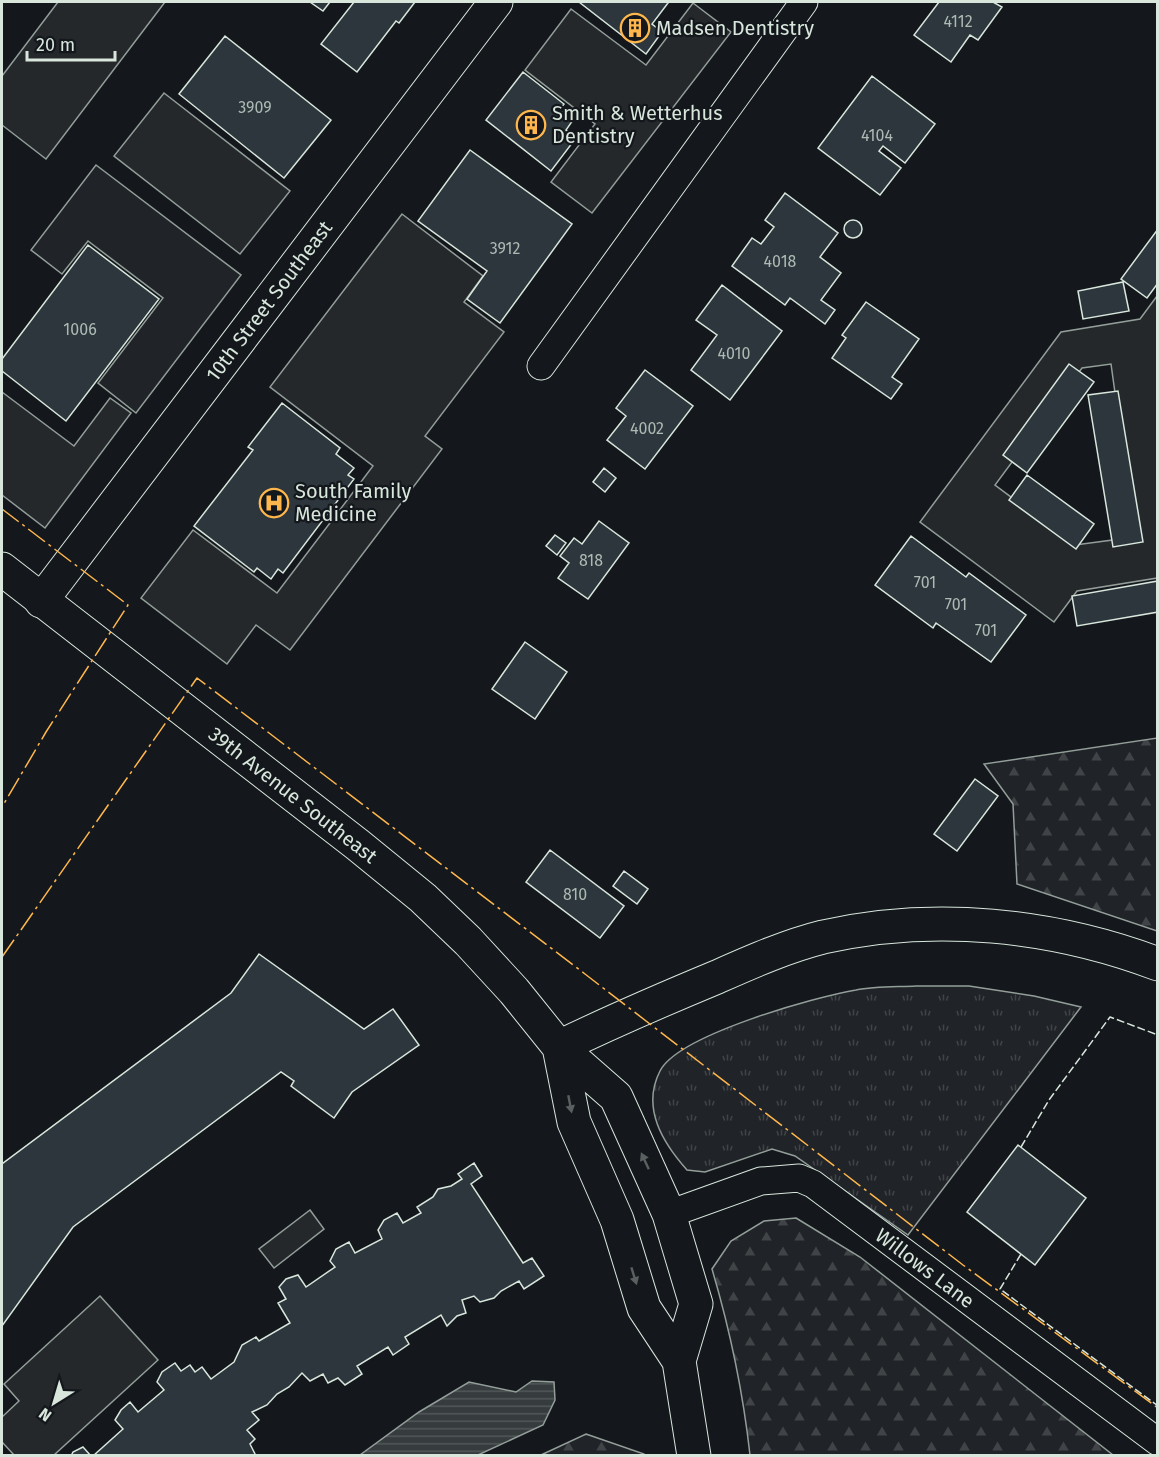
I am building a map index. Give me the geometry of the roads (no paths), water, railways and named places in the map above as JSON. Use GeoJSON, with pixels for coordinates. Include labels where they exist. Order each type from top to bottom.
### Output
{"type":"FeatureCollection","features":[{"type":"Feature","properties":{"kind":"main road","name":"10th Street Southeast"},"geometry":{"type":"LineString","coordinates":[[41,601],[496,2]]}},
{"type":"Feature","properties":{"kind":"main road","name":"39th Avenue Southeast"},"geometry":{"type":"LineString","coordinates":[[2,569],[423,898],[506,982],[559,1047],[616,1097],[669,1214],[696,1304],[679,1361]]}},
{"type":"Feature","properties":{"kind":"main road"},"geometry":{"type":"LineString","coordinates":[[559,1047],[761,958],[822,938],[892,926],[972,924],[1065,936],[1129,953],[1158,964]]}},
{"type":"Feature","properties":{"kind":"main road","name":"39th Avenue Southeast"},"geometry":{"type":"LineString","coordinates":[[559,1047],[574,1122],[617,1220],[644,1308],[679,1361]]}},
{"type":"Feature","properties":{"kind":"main road"},"geometry":{"type":"LineString","coordinates":[[679,1361],[694,1455]]}},
{"type":"Feature","properties":{"kind":"street"},"geometry":{"type":"LineString","coordinates":[[541,366],[804,2]]}},
{"type":"Feature","properties":{"kind":"street","name":"Willows Lane"},"geometry":{"type":"LineString","coordinates":[[669,1214],[761,1181],[799,1178],[813,1184],[1158,1442]]}},
{"type":"Feature","properties":{"kind":"place","name":"Madsen Dentistry"},"geometry":{"type":"Point","coordinates":[635,28]}},
{"type":"Feature","properties":{"kind":"place","name":"Smith & Wetterhus Dentistry"},"geometry":{"type":"Point","coordinates":[531,125]}},
{"type":"Feature","properties":{"kind":"place","name":"South Family Medicine"},"geometry":{"type":"Point","coordinates":[274,503]}}]}
